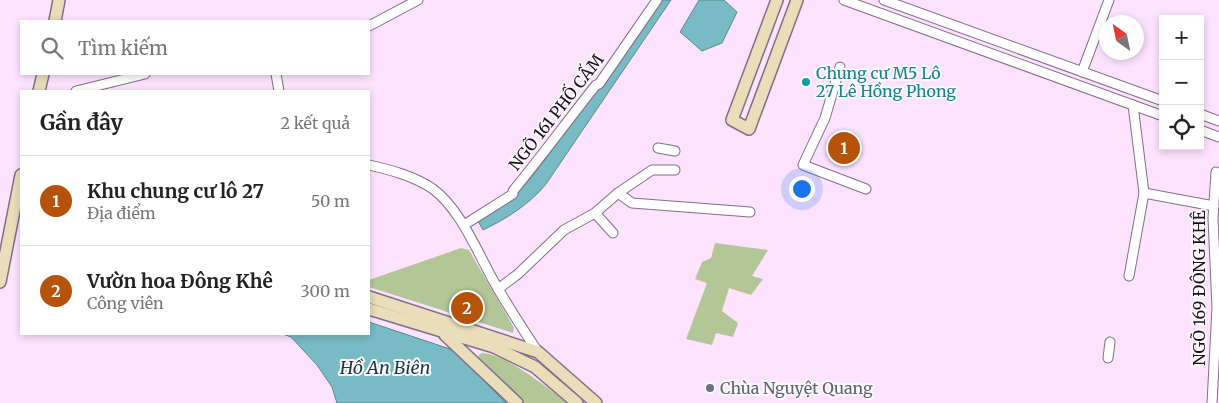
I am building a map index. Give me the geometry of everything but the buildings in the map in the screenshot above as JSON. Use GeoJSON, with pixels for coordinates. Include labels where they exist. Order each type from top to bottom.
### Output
{"type":"FeatureCollection","features":[{"type":"Feature","properties":{"kind":"street"},"geometry":{"type":"LineString","coordinates":[[55,20],[59,0]]}},
{"type":"Feature","properties":{"kind":"street"},"geometry":{"type":"LineString","coordinates":[[370,25],[418,0]]}},
{"type":"Feature","properties":{"kind":"street","name":"NGÕ 161 PHỐ CẤM"},"geometry":{"type":"LineString","coordinates":[[464,225],[519,192],[580,109],[599,87],[599,84],[657,0]]}},
{"type":"Feature","properties":{"kind":"street"},"geometry":{"type":"LineString","coordinates":[[776,0],[732,120],[750,129],[797,0]]}},
{"type":"Feature","properties":{"kind":"street"},"geometry":{"type":"LineString","coordinates":[[844,0],[1159,115]]}},
{"type":"Feature","properties":{"kind":"street"},"geometry":{"type":"LineString","coordinates":[[884,0],[1159,100]]}},
{"type":"Feature","properties":{"kind":"street"},"geometry":{"type":"LineString","coordinates":[[1082,72],[1109,0]]}},
{"type":"Feature","properties":{"kind":"street"},"geometry":{"type":"LineString","coordinates":[[761,41],[780,46]]}},
{"type":"Feature","properties":{"kind":"street"},"geometry":{"type":"LineString","coordinates":[[840,66],[825,118],[803,166],[866,189]]}},
{"type":"Feature","properties":{"kind":"street"},"geometry":{"type":"LineString","coordinates":[[40,90],[43,75]]}},
{"type":"Feature","properties":{"kind":"street"},"geometry":{"type":"LineString","coordinates":[[80,90],[140,75]]}},
{"type":"Feature","properties":{"kind":"street"},"geometry":{"type":"LineString","coordinates":[[276,75],[279,90]]}},
{"type":"Feature","properties":{"kind":"street"},"geometry":{"type":"LineString","coordinates":[[1129,276],[1144,193],[1132,105]]}},
{"type":"Feature","properties":{"kind":"street"},"geometry":{"type":"LineString","coordinates":[[1204,115],[1219,121]]}},
{"type":"Feature","properties":{"kind":"street"},"geometry":{"type":"LineString","coordinates":[[1204,131],[1219,137]]}},
{"type":"Feature","properties":{"kind":"street"},"geometry":{"type":"LineString","coordinates":[[658,148],[675,151]]}},
{"type":"Feature","properties":{"kind":"street"},"geometry":{"type":"LineString","coordinates":[[370,166],[414,178],[433,190],[449,204],[464,225],[470,240],[498,289],[538,352],[596,403]]}},
{"type":"Feature","properties":{"kind":"street"},"geometry":{"type":"LineString","coordinates":[[498,289],[518,274],[564,230],[595,213],[618,193],[652,170],[675,170]]}},
{"type":"Feature","properties":{"kind":"street","name":"NGÕ 169 ĐÔNG KHÊ"},"geometry":{"type":"LineString","coordinates":[[1212,403],[1217,308],[1214,266],[1216,172]]}},
{"type":"Feature","properties":{"kind":"street"},"geometry":{"type":"LineString","coordinates":[[0,282],[19,209],[20,192]]}},
{"type":"Feature","properties":{"kind":"street"},"geometry":{"type":"LineString","coordinates":[[618,193],[632,203],[750,212]]}},
{"type":"Feature","properties":{"kind":"street"},"geometry":{"type":"LineString","coordinates":[[1144,193],[1214,206]]}},
{"type":"Feature","properties":{"kind":"street"},"geometry":{"type":"LineString","coordinates":[[595,213],[613,233]]}},
{"type":"Feature","properties":{"kind":"street"},"geometry":{"type":"LineString","coordinates":[[370,297],[538,352]]}},
{"type":"Feature","properties":{"kind":"street"},"geometry":{"type":"LineString","coordinates":[[370,309],[494,347],[535,367],[577,403]]}},
{"type":"Feature","properties":{"kind":"street"},"geometry":{"type":"LineString","coordinates":[[428,317],[517,403]]}},
{"type":"Feature","properties":{"kind":"street"},"geometry":{"type":"LineString","coordinates":[[1108,358],[1110,342]]}},
{"type":"Feature","properties":{"kind":"street"},"geometry":{"type":"LineString","coordinates":[[535,367],[538,352]]}},
{"type":"Feature","properties":{"kind":"shaded area"},"geometry":{"type":"Polygon","coordinates":[[[715,243],[768,250],[752,276],[763,279],[751,295],[729,288],[722,311],[738,323],[733,337],[716,333],[712,345],[686,339],[707,283],[695,279],[702,262],[711,258],[715,243]]]}},
{"type":"Feature","properties":{"kind":"shaded area"},"geometry":{"type":"Polygon","coordinates":[[[461,248],[469,250],[514,328],[513,333],[370,287],[370,280],[461,248]]]}},
{"type":"Feature","properties":{"kind":"shaded area"},"geometry":{"type":"Polygon","coordinates":[[[482,353],[503,359],[514,365],[567,403],[524,403],[480,362],[478,356],[482,353]]]}},
{"type":"Feature","properties":{"kind":"water"},"geometry":{"type":"Polygon","coordinates":[[[654,0],[671,0],[546,184],[533,198],[517,210],[483,230],[478,221],[509,200],[522,188],[546,159],[654,0]]]}},
{"type":"Feature","properties":{"kind":"water"},"geometry":{"type":"Polygon","coordinates":[[[699,0],[724,0],[737,12],[722,43],[702,51],[680,32],[699,0]]]}},
{"type":"Feature","properties":{"kind":"water","name":"Hồ An Biên"},"geometry":{"type":"Polygon","coordinates":[[[370,322],[450,349],[459,355],[506,403],[337,403],[332,387],[317,365],[291,337],[286,335],[370,335],[370,322]]]}},
{"type":"Feature","properties":{"kind":"place","name":"Chung cư M5 Lô 27 Lê Hồng Phong"},"geometry":{"type":"Point","coordinates":[806,82]}},
{"type":"Feature","properties":{"kind":"place","name":"Khu chung cư lô 27"},"geometry":{"type":"Point","coordinates":[844,148]}},
{"type":"Feature","properties":{"kind":"place","name":"Vườn hoa Đông Khê"},"geometry":{"type":"Point","coordinates":[467,308]}},
{"type":"Feature","properties":{"kind":"place","name":"Chùa Nguyệt Quang"},"geometry":{"type":"Point","coordinates":[710,388]}}]}
